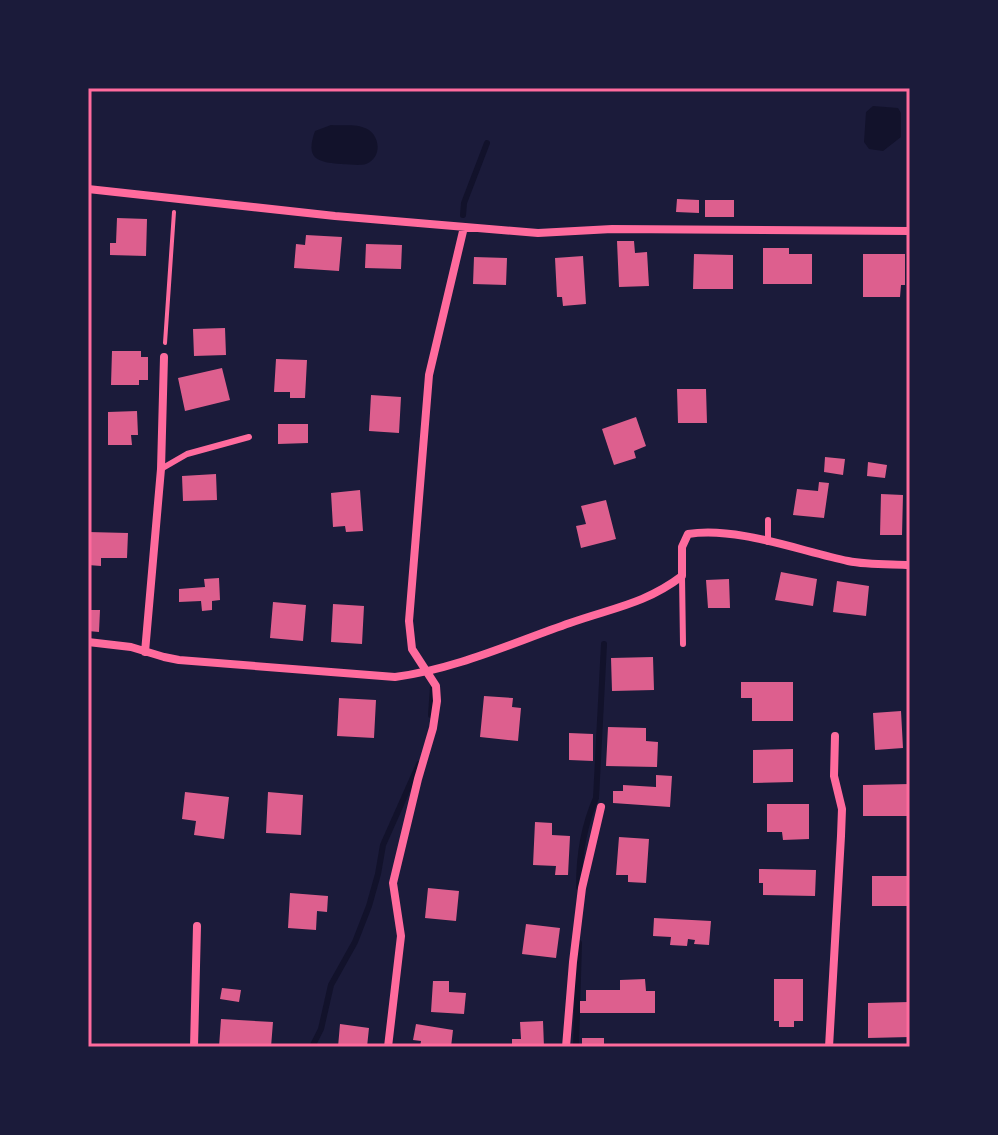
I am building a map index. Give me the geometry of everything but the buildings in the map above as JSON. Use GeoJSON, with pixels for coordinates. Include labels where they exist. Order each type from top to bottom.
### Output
{"type":"FeatureCollection","features":[{"type":"Feature","properties":{"kind":"street"},"geometry":{"type":"LineString","coordinates":[[88,189],[335,216],[555,233],[612,229],[910,231]]}},
{"type":"Feature","properties":{"kind":"street"},"geometry":{"type":"LineString","coordinates":[[388,1047],[401,936],[393,883],[433,728],[437,701],[436,686],[412,649],[409,621],[429,375],[464,227]]}},
{"type":"Feature","properties":{"kind":"street"},"geometry":{"type":"LineString","coordinates":[[145,652],[161,469],[164,357]]}},
{"type":"Feature","properties":{"kind":"street"},"geometry":{"type":"LineString","coordinates":[[88,642],[131,647],[179,660],[395,677],[491,653],[663,590],[682,576],[682,547],[688,534],[703,532],[743,537],[850,561],[910,565]]}},
{"type":"Feature","properties":{"kind":"street"},"geometry":{"type":"LineString","coordinates":[[829,1047],[842,809],[834,776],[835,736]]}},
{"type":"Feature","properties":{"kind":"street"},"geometry":{"type":"LineString","coordinates":[[566,1047],[582,888],[601,807]]}},
{"type":"Feature","properties":{"kind":"street"},"geometry":{"type":"LineString","coordinates":[[194,1047],[197,926]]}},
{"type":"Feature","properties":{"kind":"lane"},"geometry":{"type":"LineString","coordinates":[[161,469],[187,454],[249,437]]}},
{"type":"Feature","properties":{"kind":"lane"},"geometry":{"type":"LineString","coordinates":[[768,520],[768,542]]}},
{"type":"Feature","properties":{"kind":"lane"},"geometry":{"type":"LineString","coordinates":[[682,576],[683,644]]}},
{"type":"Feature","properties":{"kind":"path"},"geometry":{"type":"LineString","coordinates":[[164,357],[175,199]]}},
{"type":"Feature","properties":{"kind":"shaded area"},"geometry":{"type":"Polygon","coordinates":[[[873,106],[898,108],[901,113],[901,137],[883,151],[869,149],[864,142],[866,112],[873,106]]]}},
{"type":"Feature","properties":{"kind":"shaded area"},"geometry":{"type":"Polygon","coordinates":[[[331,125],[368,129],[378,144],[376,156],[360,165],[333,163],[315,157],[311,148],[315,131],[331,125]]]}},
{"type":"Feature","properties":{"kind":"waterway"},"geometry":{"type":"LineString","coordinates":[[463,215],[464,203],[487,143]]}},
{"type":"Feature","properties":{"kind":"waterway"},"geometry":{"type":"LineString","coordinates":[[579,887],[583,842],[596,798],[604,644]]}},
{"type":"Feature","properties":{"kind":"waterway"},"geometry":{"type":"LineString","coordinates":[[431,715],[433,687]]}},
{"type":"Feature","properties":{"kind":"waterway"},"geometry":{"type":"LineString","coordinates":[[312,1047],[321,1029],[331,985],[355,942],[369,906],[383,845],[419,764]]}},
{"type":"Feature","properties":{"kind":"waterway"},"geometry":{"type":"LineString","coordinates":[[576,1047],[579,943]]}}]}
